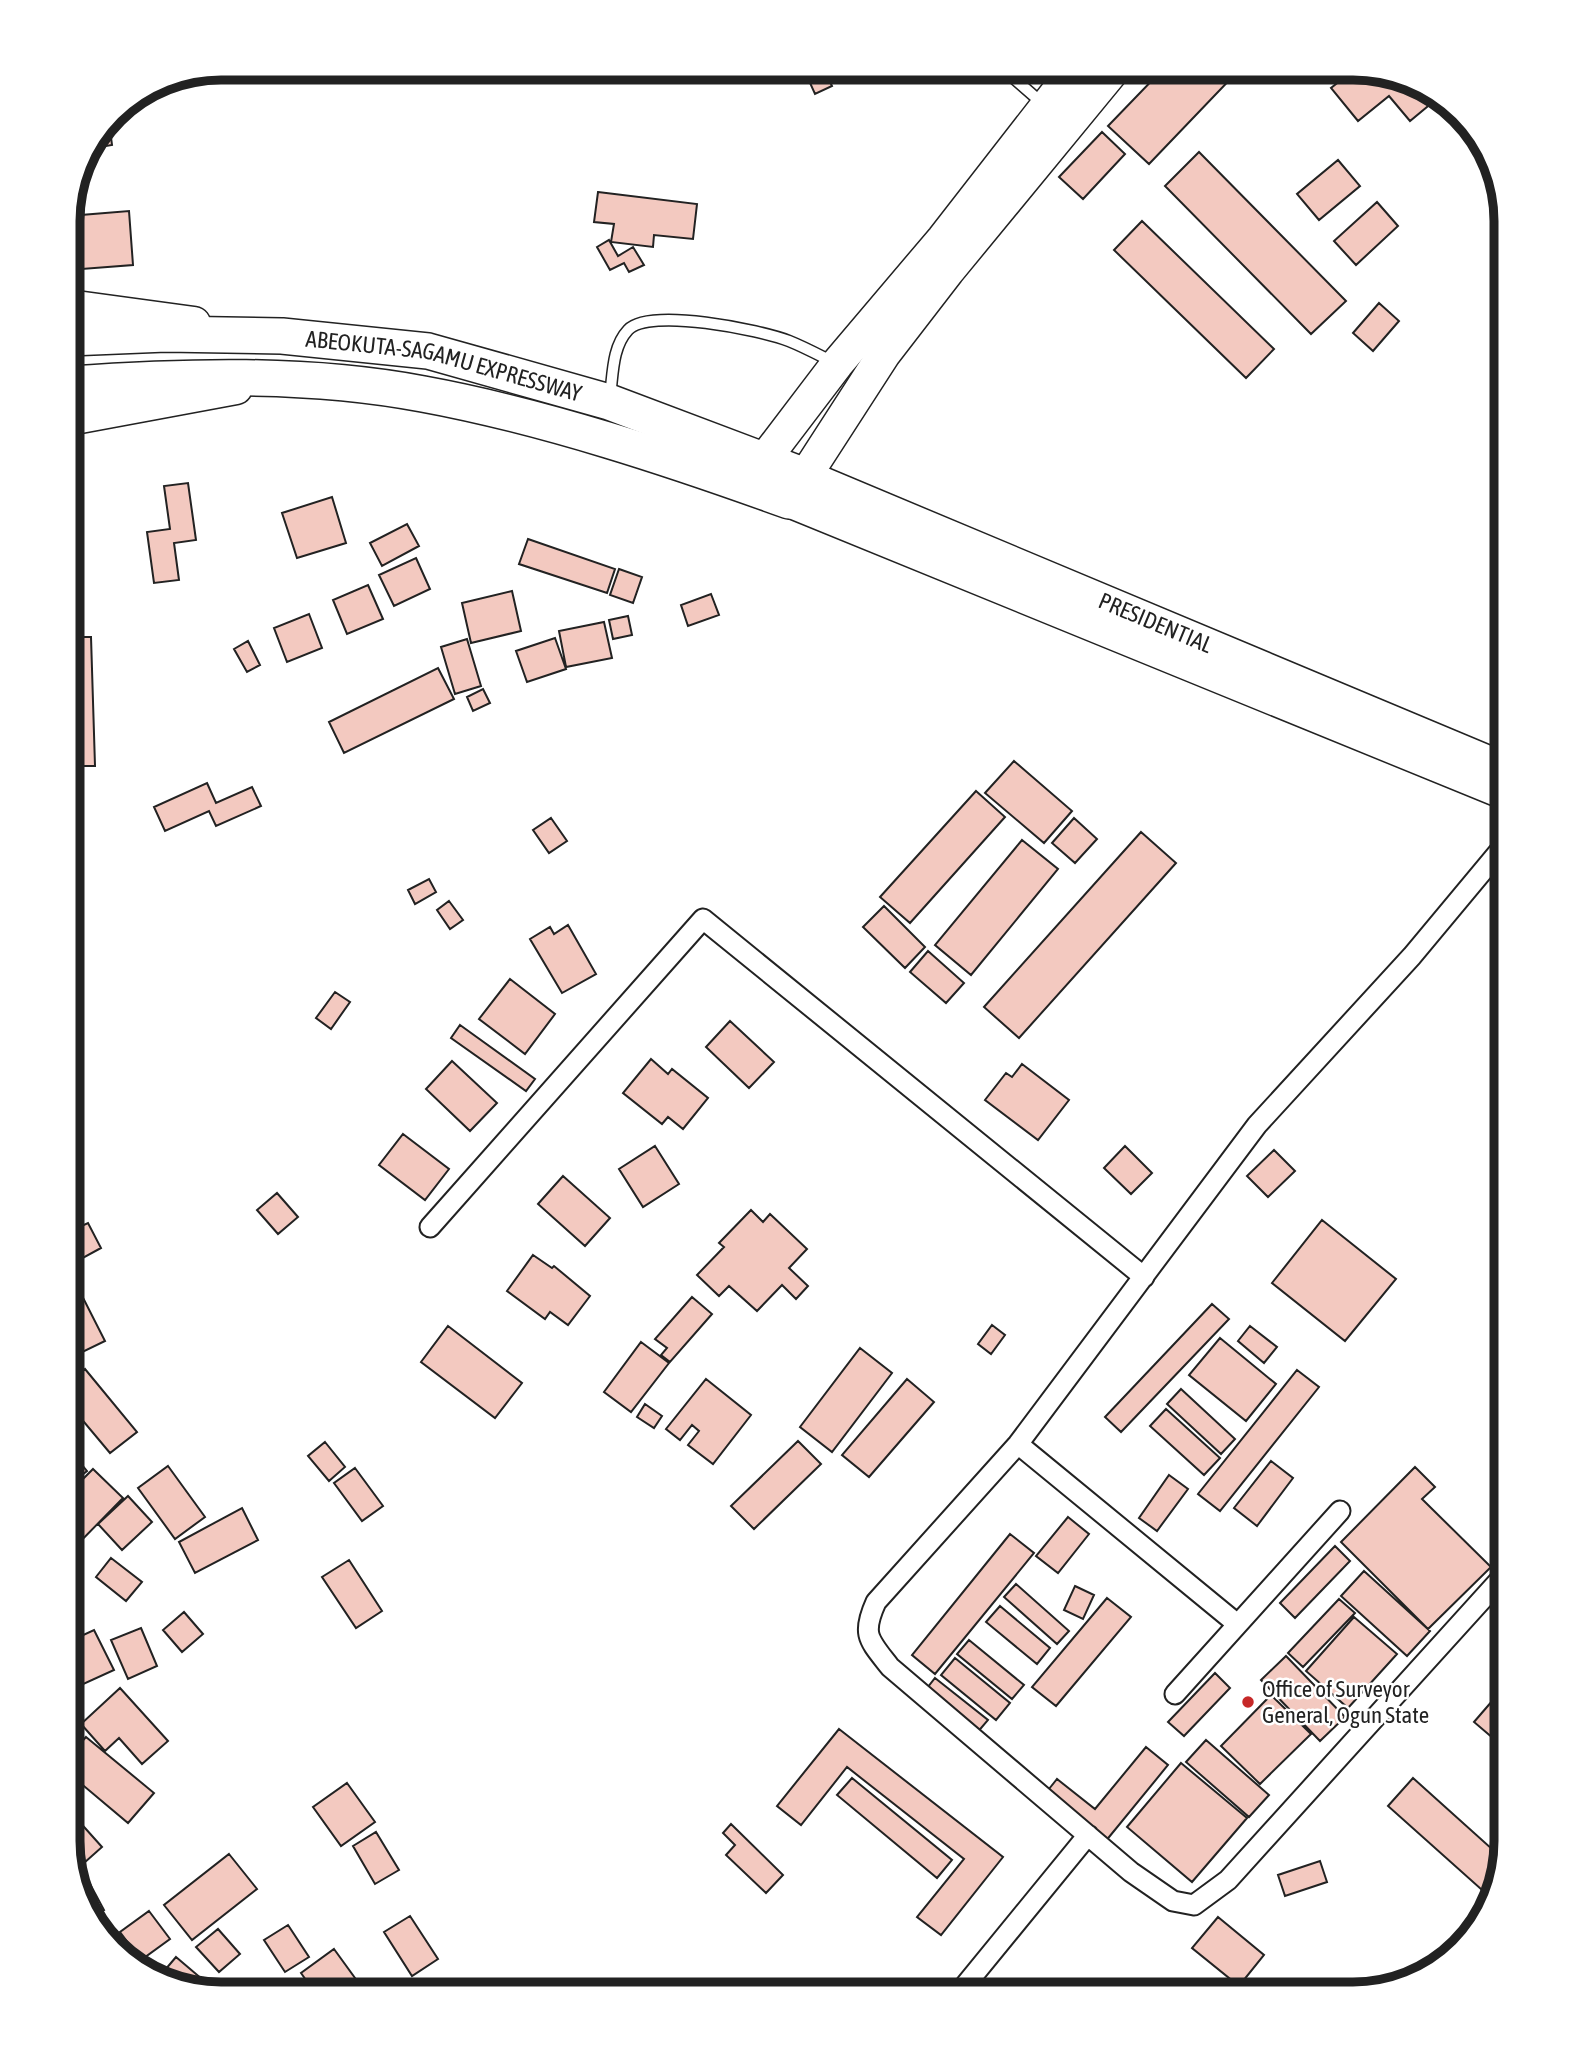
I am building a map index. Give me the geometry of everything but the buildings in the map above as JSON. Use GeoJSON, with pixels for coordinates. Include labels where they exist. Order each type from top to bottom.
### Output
{"type":"FeatureCollection","features":[{"type":"Feature","properties":{"kind":"highway","name":"ABEOKUTA-SAGAMU EXPRESSWAY"},"geometry":{"type":"LineString","coordinates":[[81,338],[166,334],[282,336],[428,351],[609,402],[755,472],[797,488]]}},
{"type":"Feature","properties":{"kind":"highway","name":"ABEOKUTA-SAGAMU EXPRESSWAY"},"geometry":{"type":"LineString","coordinates":[[81,383],[166,379],[280,379],[422,394],[640,451],[755,472]]}},
{"type":"Feature","properties":{"kind":"main road"},"geometry":{"type":"LineString","coordinates":[[755,472],[837,364],[943,239],[1065,81]]}},
{"type":"Feature","properties":{"kind":"main road"},"geometry":{"type":"LineString","coordinates":[[1104,81],[948,271],[884,354],[797,488],[1494,788]]}},
{"type":"Feature","properties":{"kind":"main road"},"geometry":{"type":"LineString","coordinates":[[81,308],[282,336]]}},
{"type":"Feature","properties":{"kind":"main road"},"geometry":{"type":"LineString","coordinates":[[81,417],[280,379]]}},
{"type":"Feature","properties":{"kind":"main road","name":"PRESIDENTIAL"},"geometry":{"type":"LineString","coordinates":[[797,488],[1494,764]]}},
{"type":"Feature","properties":{"kind":"street"},"geometry":{"type":"LineString","coordinates":[[1494,858],[1412,956],[1257,1125],[1018,1444],[876,1602],[866,1624],[869,1640],[890,1667],[1131,1872],[1173,1901],[1194,1905],[1228,1880],[1494,1586]]}},
{"type":"Feature","properties":{"kind":"street"},"geometry":{"type":"LineString","coordinates":[[429,1227],[703,919],[1144,1277]]}},
{"type":"Feature","properties":{"kind":"street"},"geometry":{"type":"LineString","coordinates":[[1018,1444],[1236,1623]]}},
{"type":"Feature","properties":{"kind":"street"},"geometry":{"type":"LineString","coordinates":[[1175,1694],[1236,1623],[1340,1511]]}},
{"type":"Feature","properties":{"kind":"street"},"geometry":{"type":"LineString","coordinates":[[968,1982],[1088,1835]]}},
{"type":"Feature","properties":{"kind":"lane"},"geometry":{"type":"LineString","coordinates":[[1017,81],[1045,106]]}},
{"type":"Feature","properties":{"kind":"lane"},"geometry":{"type":"LineString","coordinates":[[609,402],[617,348],[628,329],[645,319],[684,319],[787,340],[837,364]]}},
{"type":"Feature","properties":{"kind":"place","name":"Office of Surveyor General, Ogun State"},"geometry":{"type":"Point","coordinates":[1248,1702]}}]}
